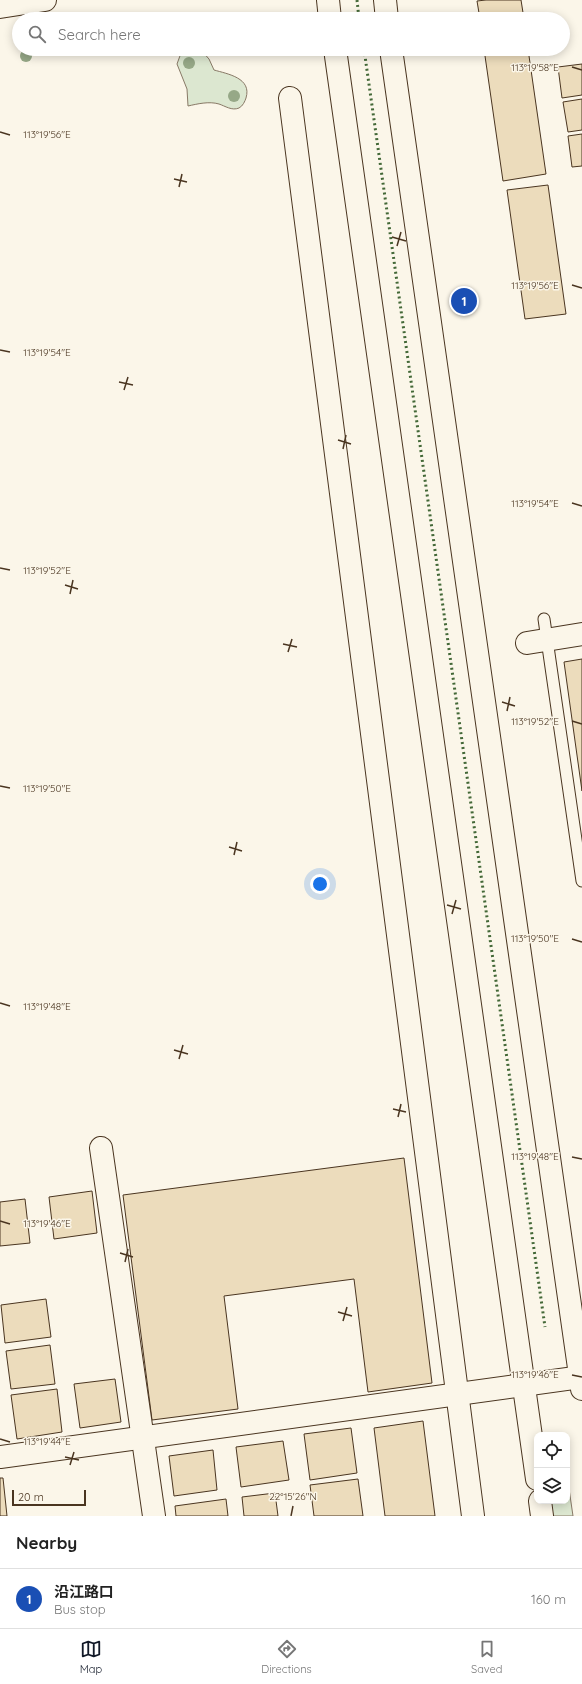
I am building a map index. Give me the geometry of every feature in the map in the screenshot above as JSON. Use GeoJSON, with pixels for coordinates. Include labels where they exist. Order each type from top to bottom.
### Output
{"type":"FeatureCollection","features":[{"type":"Feature","properties":{"kind":"main road"},"geometry":{"type":"LineString","coordinates":[[328,0],[329,12]]}},
{"type":"Feature","properties":{"kind":"main road"},"geometry":{"type":"LineString","coordinates":[[384,0],[386,12]]}},
{"type":"Feature","properties":{"kind":"main road"},"geometry":{"type":"LineString","coordinates":[[0,7],[34,1]]}},
{"type":"Feature","properties":{"kind":"main road"},"geometry":{"type":"LineString","coordinates":[[335,56],[535,1468]]}},
{"type":"Feature","properties":{"kind":"main road"},"geometry":{"type":"LineString","coordinates":[[393,56],[582,1389]]}},
{"type":"Feature","properties":{"kind":"main road"},"geometry":{"type":"LineString","coordinates":[[290,98],[473,1516]]}},
{"type":"Feature","properties":{"kind":"main road"},"geometry":{"type":"LineString","coordinates":[[527,643],[582,634]]}},
{"type":"Feature","properties":{"kind":"main road"},"geometry":{"type":"LineString","coordinates":[[101,1148],[154,1516]]}},
{"type":"Feature","properties":{"kind":"main road"},"geometry":{"type":"LineString","coordinates":[[0,1457],[582,1377]]}},
{"type":"Feature","properties":{"kind":"main road"},"geometry":{"type":"LineString","coordinates":[[540,1504],[542,1516]]}},
{"type":"Feature","properties":{"kind":"lane"},"geometry":{"type":"LineString","coordinates":[[544,619],[582,881]]}},
{"type":"Feature","properties":{"kind":"green space"},"geometry":{"type":"Polygon","coordinates":[[[180,56],[206,56],[214,70],[232,75],[242,81],[246,86],[247,91],[244,103],[236,109],[211,103],[188,106],[187,89],[177,64],[180,56]]]}},
{"type":"Feature","properties":{"kind":"green space"},"geometry":{"type":"Polygon","coordinates":[[[570,1496],[573,1516],[552,1516],[550,1504],[570,1504],[570,1496]]]}},
{"type":"Feature","properties":{"kind":"building"},"geometry":{"type":"Polygon","coordinates":[[[521,0],[523,12],[479,12],[477,1],[521,0]]]}},
{"type":"Feature","properties":{"kind":"building"},"geometry":{"type":"Polygon","coordinates":[[[485,56],[529,56],[546,174],[503,181],[485,56]]]}},
{"type":"Feature","properties":{"kind":"building"},"geometry":{"type":"Polygon","coordinates":[[[582,64],[582,95],[562,98],[558,67],[582,64]]]}},
{"type":"Feature","properties":{"kind":"building"},"geometry":{"type":"Polygon","coordinates":[[[582,99],[582,130],[568,132],[563,102],[582,99]]]}},
{"type":"Feature","properties":{"kind":"building"},"geometry":{"type":"Polygon","coordinates":[[[582,134],[582,166],[572,167],[568,136],[582,134]]]}},
{"type":"Feature","properties":{"kind":"building"},"geometry":{"type":"Polygon","coordinates":[[[548,185],[566,314],[525,319],[507,190],[548,185]]]}},
{"type":"Feature","properties":{"kind":"building"},"geometry":{"type":"Polygon","coordinates":[[[582,659],[582,791],[564,662],[582,659]]]}},
{"type":"Feature","properties":{"kind":"building"},"geometry":{"type":"Polygon","coordinates":[[[404,1158],[432,1383],[368,1392],[354,1279],[224,1296],[238,1409],[152,1420],[123,1195],[404,1158]]]}},
{"type":"Feature","properties":{"kind":"building"},"geometry":{"type":"Polygon","coordinates":[[[92,1191],[97,1233],[54,1239],[49,1197],[92,1191]]]}},
{"type":"Feature","properties":{"kind":"building"},"geometry":{"type":"Polygon","coordinates":[[[25,1199],[30,1243],[0,1246],[0,1202],[25,1199]]]}},
{"type":"Feature","properties":{"kind":"building"},"geometry":{"type":"Polygon","coordinates":[[[46,1299],[51,1337],[5,1343],[1,1305],[46,1299]]]}},
{"type":"Feature","properties":{"kind":"building"},"geometry":{"type":"Polygon","coordinates":[[[50,1345],[55,1384],[11,1389],[6,1351],[50,1345]]]}},
{"type":"Feature","properties":{"kind":"building"},"geometry":{"type":"Polygon","coordinates":[[[115,1379],[121,1422],[80,1428],[74,1384],[115,1379]]]}},
{"type":"Feature","properties":{"kind":"building"},"geometry":{"type":"Polygon","coordinates":[[[57,1389],[62,1432],[17,1439],[11,1395],[57,1389]]]}},
{"type":"Feature","properties":{"kind":"building"},"geometry":{"type":"Polygon","coordinates":[[[423,1421],[435,1516],[385,1516],[374,1428],[423,1421]]]}},
{"type":"Feature","properties":{"kind":"building"},"geometry":{"type":"Polygon","coordinates":[[[351,1428],[357,1473],[310,1480],[304,1434],[351,1428]]]}},
{"type":"Feature","properties":{"kind":"building"},"geometry":{"type":"Polygon","coordinates":[[[283,1441],[289,1480],[241,1487],[236,1447],[283,1441]]]}},
{"type":"Feature","properties":{"kind":"building"},"geometry":{"type":"Polygon","coordinates":[[[213,1450],[217,1490],[174,1496],[169,1456],[213,1450]]]}},
{"type":"Feature","properties":{"kind":"building"},"geometry":{"type":"Polygon","coordinates":[[[0,1478],[3,1478],[7,1516],[0,1516],[0,1478]]]}},
{"type":"Feature","properties":{"kind":"building"},"geometry":{"type":"Polygon","coordinates":[[[358,1479],[363,1516],[314,1516],[310,1485],[358,1479]]]}},
{"type":"Feature","properties":{"kind":"building"},"geometry":{"type":"Polygon","coordinates":[[[275,1493],[278,1516],[244,1516],[242,1497],[275,1493]]]}},
{"type":"Feature","properties":{"kind":"building"},"geometry":{"type":"Polygon","coordinates":[[[226,1499],[228,1516],[176,1516],[175,1506],[226,1499]]]}},
{"type":"Feature","properties":{"kind":"hedge"},"geometry":{"type":"LineString","coordinates":[[357,0],[358,12]]}},
{"type":"Feature","properties":{"kind":"hedge"},"geometry":{"type":"LineString","coordinates":[[365,56],[545,1327]]}},
{"type":"Feature","properties":{"kind":"place","name":"沿江路口"},"geometry":{"type":"Point","coordinates":[464,301]}}]}
